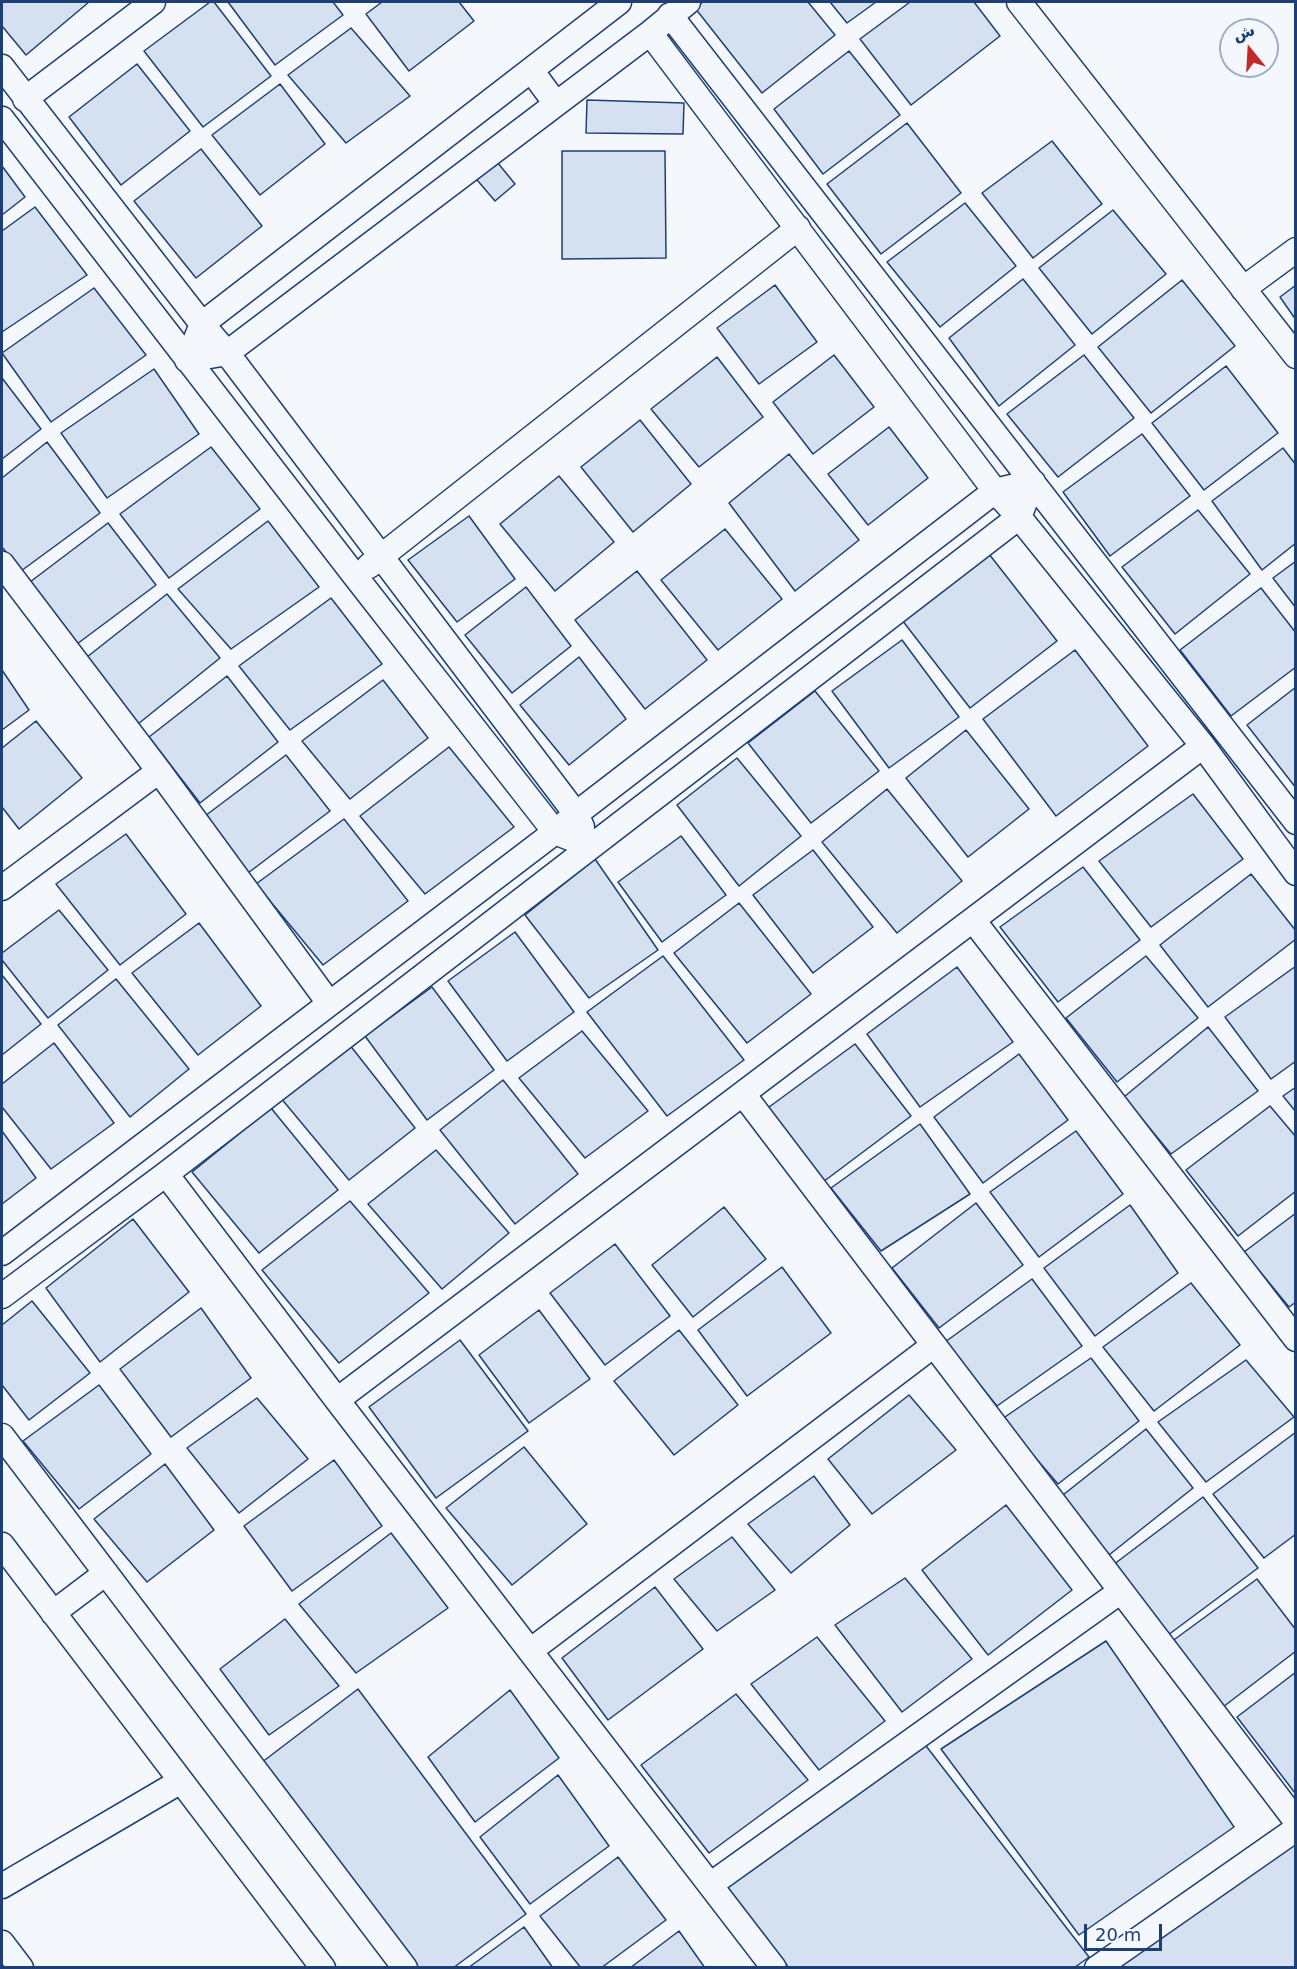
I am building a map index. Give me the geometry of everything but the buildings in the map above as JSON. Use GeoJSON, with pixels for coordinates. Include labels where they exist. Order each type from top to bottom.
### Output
{"type":"FeatureCollection","features":[{"type":"Feature","properties":{"kind":"street"},"geometry":{"type":"LineString","coordinates":[[25,99],[153,2]]}},
{"type":"Feature","properties":{"kind":"street"},"geometry":{"type":"LineString","coordinates":[[187,360],[202,324],[620,2]]}},
{"type":"Feature","properties":{"kind":"street"},"geometry":{"type":"LineString","coordinates":[[1019,2],[1296,356]]}},
{"type":"Feature","properties":{"kind":"street"},"geometry":{"type":"LineString","coordinates":[[187,360],[227,354],[650,33],[679,8],[1033,482],[1296,822]]}},
{"type":"Feature","properties":{"kind":"street"},"geometry":{"type":"LineString","coordinates":[[650,33],[995,491],[1019,517],[1203,746],[1296,873]]}},
{"type":"Feature","properties":{"kind":"street"},"geometry":{"type":"LineString","coordinates":[[2,67],[227,354],[576,814],[590,846]]}},
{"type":"Feature","properties":{"kind":"street"},"geometry":{"type":"LineString","coordinates":[[531,70],[556,104]]}},
{"type":"Feature","properties":{"kind":"street"},"geometry":{"type":"LineString","coordinates":[[2,119],[555,832],[590,846]]}},
{"type":"Feature","properties":{"kind":"street"},"geometry":{"type":"LineString","coordinates":[[355,576],[798,228]]}},
{"type":"Feature","properties":{"kind":"street"},"geometry":{"type":"LineString","coordinates":[[1243,289],[1296,250]]}},
{"type":"Feature","properties":{"kind":"street"},"geometry":{"type":"LineString","coordinates":[[2,1253],[555,832],[995,491],[1033,482]]}},
{"type":"Feature","properties":{"kind":"street"},"geometry":{"type":"LineString","coordinates":[[2,1296],[166,1174],[1019,517],[1033,482]]}},
{"type":"Feature","properties":{"kind":"street"},"geometry":{"type":"LineString","coordinates":[[2,564],[159,771],[329,1003]]}},
{"type":"Feature","properties":{"kind":"street"},"geometry":{"type":"LineString","coordinates":[[337,1400],[1203,746]]}},
{"type":"Feature","properties":{"kind":"street"},"geometry":{"type":"LineString","coordinates":[[2,888],[159,771]]}},
{"type":"Feature","properties":{"kind":"street"},"geometry":{"type":"LineString","coordinates":[[973,921],[1296,1340]]}},
{"type":"Feature","properties":{"kind":"street"},"geometry":{"type":"LineString","coordinates":[[743,1094],[1296,1821]]}},
{"type":"Feature","properties":{"kind":"street"},"geometry":{"type":"LineString","coordinates":[[166,1174],[774,1968]]}},
{"type":"Feature","properties":{"kind":"street"},"geometry":{"type":"LineString","coordinates":[[530,1651],[934,1345]]}},
{"type":"Feature","properties":{"kind":"street"},"geometry":{"type":"LineString","coordinates":[[2,1436],[405,1968]]}},
{"type":"Feature","properties":{"kind":"street"},"geometry":{"type":"LineString","coordinates":[[2,1545],[323,1968]]}},
{"type":"Feature","properties":{"kind":"street"},"geometry":{"type":"LineString","coordinates":[[53,1613],[106,1573]]}},
{"type":"Feature","properties":{"kind":"street"},"geometry":{"type":"LineString","coordinates":[[710,1885],[1121,1591]]}},
{"type":"Feature","properties":{"kind":"street"},"geometry":{"type":"LineString","coordinates":[[2,1886],[181,1781]]}},
{"type":"Feature","properties":{"kind":"street"},"geometry":{"type":"LineString","coordinates":[[1097,1968],[1296,1829]]}},
{"type":"Feature","properties":{"kind":"street"},"geometry":{"type":"LineString","coordinates":[[2,1942],[21,1968]]}}]}
